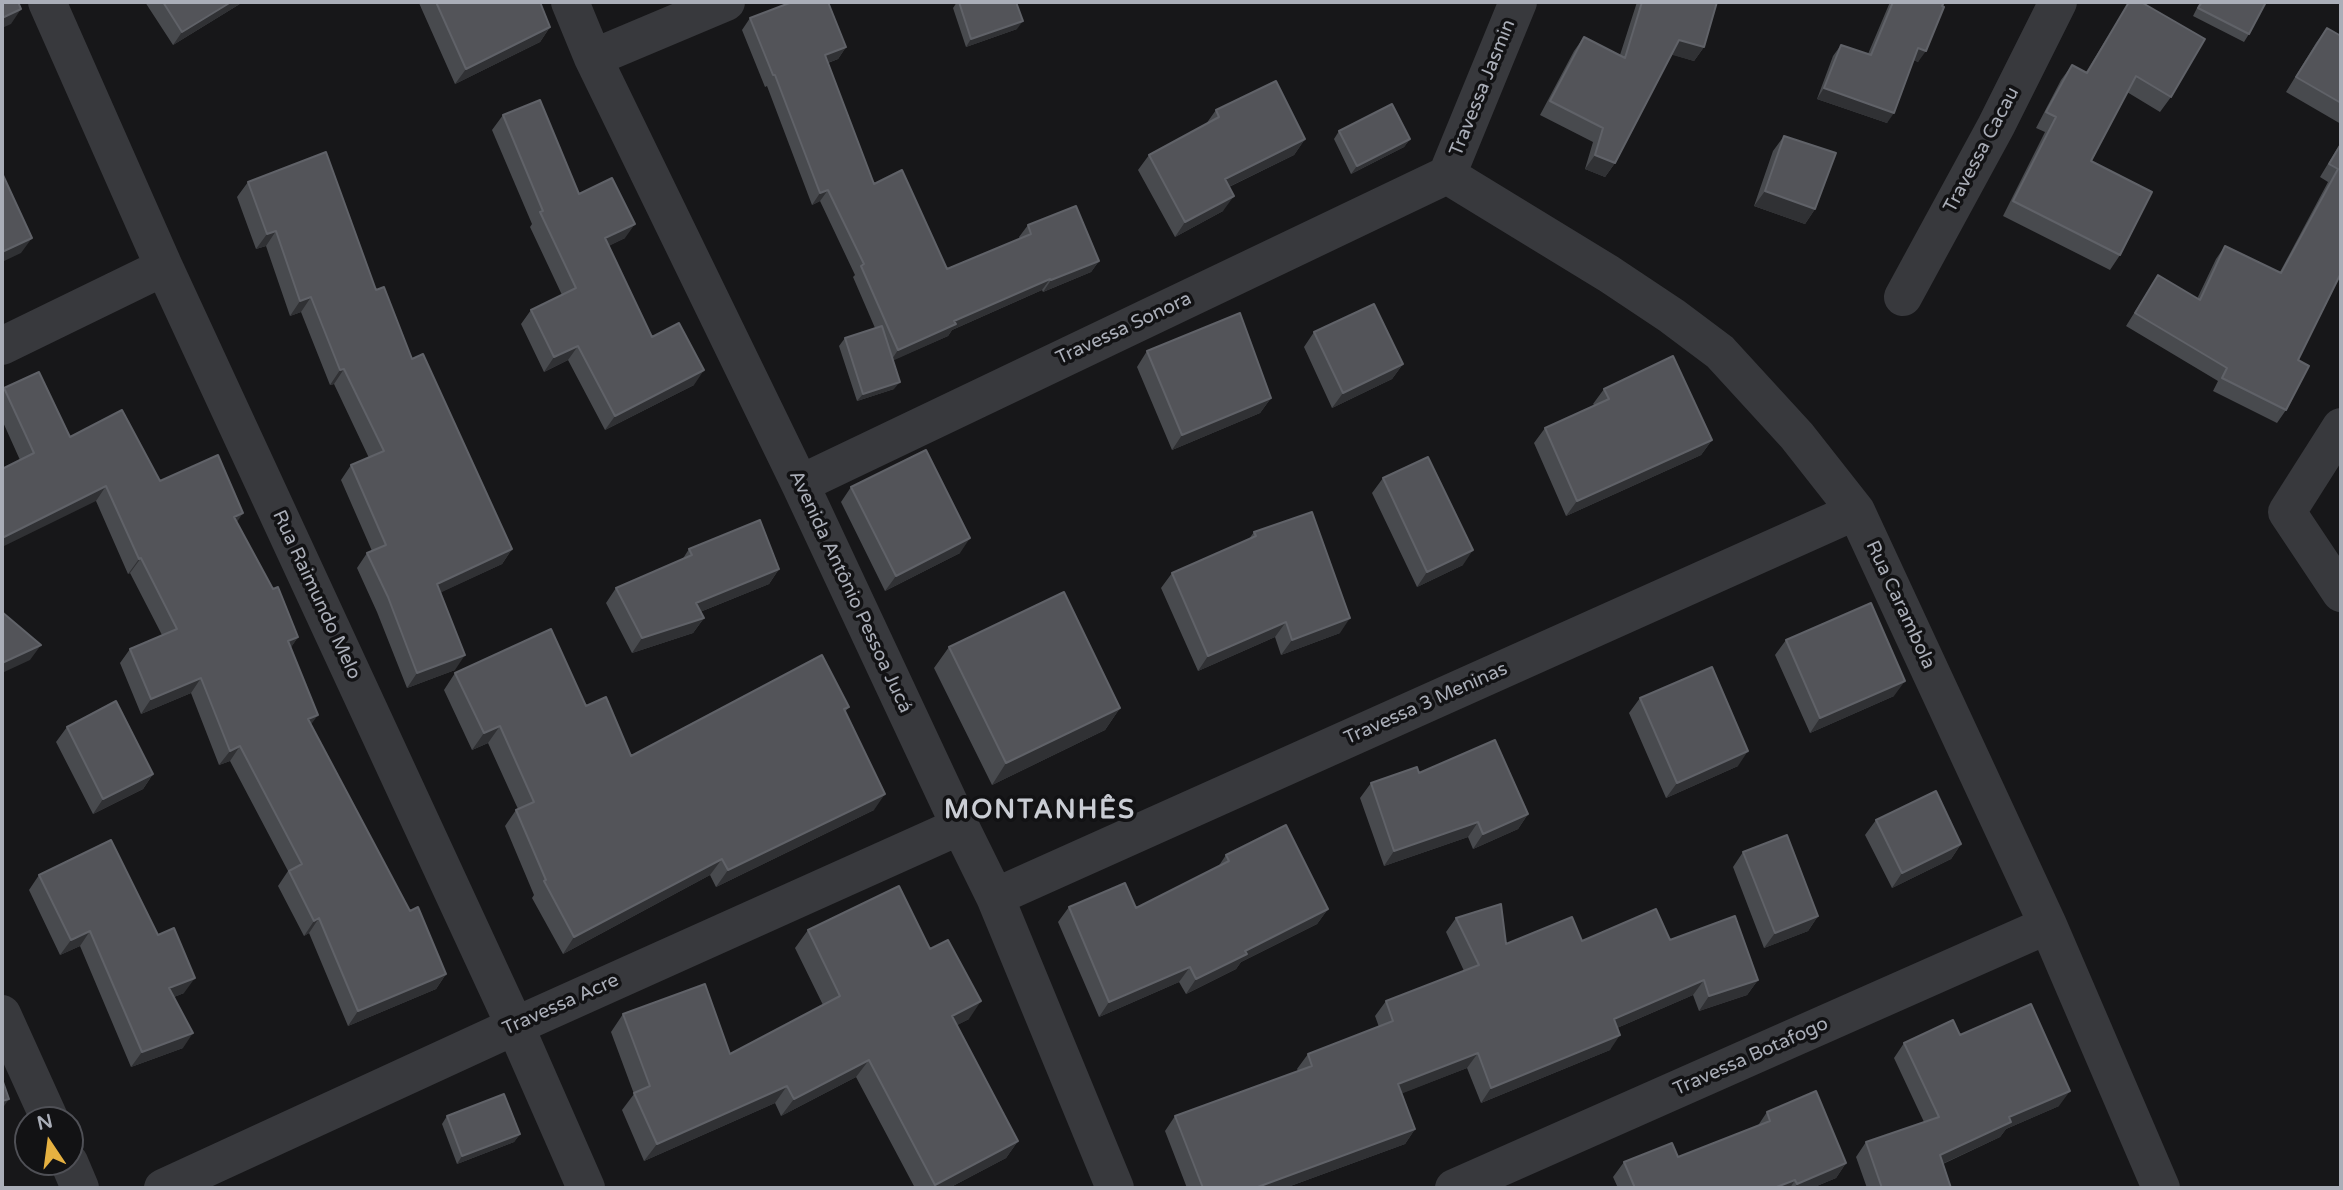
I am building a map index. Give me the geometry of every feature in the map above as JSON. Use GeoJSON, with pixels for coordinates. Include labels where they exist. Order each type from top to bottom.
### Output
{"type":"FeatureCollection","features":[{"type":"Feature","properties":{"kind":"street","name":"Rua Raimundo Melo"},"geometry":{"type":"LineString","coordinates":[[47,2],[164,267],[515,1026],[586,1188]]}},
{"type":"Feature","properties":{"kind":"street","name":"Avenida Antônio Pessoa Jucá"},"geometry":{"type":"LineString","coordinates":[[570,2],[593,58],[800,484],[995,897],[1115,1188]]}},
{"type":"Feature","properties":{"kind":"street"},"geometry":{"type":"LineString","coordinates":[[593,58],[726,2]]}},
{"type":"Feature","properties":{"kind":"street","name":"Travessa Jasmin"},"geometry":{"type":"LineString","coordinates":[[1447,175],[1518,2]]}},
{"type":"Feature","properties":{"kind":"street","name":"Travessa Cacau"},"geometry":{"type":"LineString","coordinates":[[1903,297],[1996,126],[2058,2]]}},
{"type":"Feature","properties":{"kind":"street","name":"Travessa Sonora"},"geometry":{"type":"LineString","coordinates":[[800,484],[1447,175]]}},
{"type":"Feature","properties":{"kind":"street","name":"Rua Carambola"},"geometry":{"type":"LineString","coordinates":[[1447,175],[1609,274],[1720,352],[1797,436],[1857,511],[2048,925],[2161,1188]]}},
{"type":"Feature","properties":{"kind":"street"},"geometry":{"type":"LineString","coordinates":[[2,346],[164,267]]}},
{"type":"Feature","properties":{"kind":"street"},"geometry":{"type":"LineString","coordinates":[[2341,427],[2287,512],[2341,593]]}},
{"type":"Feature","properties":{"kind":"street","name":"Travessa 3 Meninas"},"geometry":{"type":"LineString","coordinates":[[995,897],[1857,511]]}},
{"type":"Feature","properties":{"kind":"street","name":"Travessa Acre"},"geometry":{"type":"LineString","coordinates":[[163,1188],[960,826]]}},
{"type":"Feature","properties":{"kind":"street","name":"Travessa Botafogo"},"geometry":{"type":"LineString","coordinates":[[1454,1188],[2048,925]]}},
{"type":"Feature","properties":{"kind":"street"},"geometry":{"type":"LineString","coordinates":[[2,1014],[44,1106]]}},
{"type":"Feature","properties":{"kind":"building"},"geometry":{"type":"Polygon","coordinates":[[[2,2],[18,2],[21,9],[2,18],[2,2]]]}},
{"type":"Feature","properties":{"kind":"building"},"geometry":{"type":"Polygon","coordinates":[[[163,2],[231,2],[182,32],[163,2]]]}},
{"type":"Feature","properties":{"kind":"building"},"geometry":{"type":"Polygon","coordinates":[[[436,2],[540,2],[550,27],[466,69],[436,2]]]}},
{"type":"Feature","properties":{"kind":"building"},"geometry":{"type":"Polygon","coordinates":[[[792,2],[828,2],[846,47],[825,55],[874,184],[902,170],[947,269],[1031,234],[1028,225],[1076,206],[1099,261],[1050,279],[954,321],[956,324],[898,350],[861,266],[864,264],[828,190],[820,193],[750,18],[792,2]]]}},
{"type":"Feature","properties":{"kind":"building"},"geometry":{"type":"Polygon","coordinates":[[[959,2],[1016,2],[1023,21],[971,39],[959,2]]]}},
{"type":"Feature","properties":{"kind":"building"},"geometry":{"type":"Polygon","coordinates":[[[1642,2],[1717,2],[1704,47],[1679,40],[1615,163],[1595,155],[1603,128],[1550,101],[1584,37],[1625,58],[1642,2]]]}},
{"type":"Feature","properties":{"kind":"building"},"geometry":{"type":"Polygon","coordinates":[[[1893,2],[1944,2],[1926,51],[1918,48],[1894,113],[1824,88],[1841,45],[1871,55],[1893,2]]]}},
{"type":"Feature","properties":{"kind":"building"},"geometry":{"type":"Polygon","coordinates":[[[2129,2],[2141,2],[2205,39],[2171,97],[2136,76],[2091,161],[2152,192],[2120,255],[2013,201],[2056,117],[2046,112],[2072,65],[2087,73],[2129,2]]]}},
{"type":"Feature","properties":{"kind":"building"},"geometry":{"type":"Polygon","coordinates":[[[2202,2],[2266,2],[2249,34],[2198,8],[2202,2]]]}},
{"type":"Feature","properties":{"kind":"building"},"geometry":{"type":"Polygon","coordinates":[[[2327,28],[2341,36],[2341,103],[2296,77],[2327,28]]]}},
{"type":"Feature","properties":{"kind":"building"},"geometry":{"type":"Polygon","coordinates":[[[1276,81],[1305,139],[1225,179],[1234,196],[1185,222],[1149,155],[1219,117],[1216,110],[1276,81]]]}},
{"type":"Feature","properties":{"kind":"building"},"geometry":{"type":"Polygon","coordinates":[[[540,100],[579,194],[612,178],[635,224],[605,238],[652,337],[679,323],[704,370],[615,416],[578,346],[554,357],[531,310],[576,288],[540,212],[543,211],[503,115],[540,100]]]}},
{"type":"Feature","properties":{"kind":"building"},"geometry":{"type":"Polygon","coordinates":[[[1392,104],[1410,139],[1357,166],[1339,131],[1392,104]]]}},
{"type":"Feature","properties":{"kind":"building"},"geometry":{"type":"Polygon","coordinates":[[[1784,136],[1836,153],[1815,209],[1765,191],[1784,136]]]}},
{"type":"Feature","properties":{"kind":"building"},"geometry":{"type":"Polygon","coordinates":[[[2341,144],[2341,273],[2298,360],[2309,366],[2286,410],[2222,378],[2227,368],[2135,313],[2158,275],[2200,300],[2225,246],[2281,273],[2338,169],[2329,164],[2341,144]]]}},
{"type":"Feature","properties":{"kind":"building"},"geometry":{"type":"Polygon","coordinates":[[[326,152],[376,290],[384,287],[412,359],[423,354],[512,549],[437,584],[465,655],[417,673],[388,597],[367,553],[386,545],[351,465],[384,451],[344,369],[340,370],[311,297],[300,301],[276,231],[267,234],[248,182],[326,152]]]}},
{"type":"Feature","properties":{"kind":"building"},"geometry":{"type":"Polygon","coordinates":[[[2,173],[32,238],[2,252],[2,173]]]}},
{"type":"Feature","properties":{"kind":"building"},"geometry":{"type":"Polygon","coordinates":[[[1374,304],[1403,364],[1343,393],[1314,332],[1374,304]]]}},
{"type":"Feature","properties":{"kind":"building"},"geometry":{"type":"Polygon","coordinates":[[[1240,313],[1271,398],[1182,435],[1147,351],[1240,313]]]}},
{"type":"Feature","properties":{"kind":"building"},"geometry":{"type":"Polygon","coordinates":[[[882,326],[900,382],[863,394],[845,338],[882,326]]]}},
{"type":"Feature","properties":{"kind":"building"},"geometry":{"type":"Polygon","coordinates":[[[1673,356],[1712,440],[1577,501],[1545,428],[1609,399],[1604,389],[1673,356]]]}},
{"type":"Feature","properties":{"kind":"building"},"geometry":{"type":"Polygon","coordinates":[[[39,372],[70,437],[122,410],[160,481],[218,455],[243,513],[234,517],[273,589],[278,587],[298,637],[288,641],[318,715],[308,719],[410,911],[418,907],[446,974],[358,1011],[319,918],[314,921],[289,871],[302,864],[240,746],[230,751],[201,678],[151,699],[130,649],[177,629],[141,558],[139,559],[106,486],[2,538],[2,469],[34,453],[4,388],[39,372]]]}},
{"type":"Feature","properties":{"kind":"building"},"geometry":{"type":"Polygon","coordinates":[[[926,450],[970,538],[896,576],[851,487],[926,450]]]}},
{"type":"Feature","properties":{"kind":"building"},"geometry":{"type":"Polygon","coordinates":[[[1428,457],[1473,550],[1427,572],[1383,478],[1428,457]]]}},
{"type":"Feature","properties":{"kind":"building"},"geometry":{"type":"Polygon","coordinates":[[[1312,512],[1350,618],[1292,640],[1286,622],[1208,656],[1172,573],[1256,536],[1254,532],[1312,512]]]}},
{"type":"Feature","properties":{"kind":"building"},"geometry":{"type":"Polygon","coordinates":[[[760,520],[779,569],[696,603],[704,618],[642,638],[616,588],[692,555],[689,549],[760,520]]]}},
{"type":"Feature","properties":{"kind":"building"},"geometry":{"type":"Polygon","coordinates":[[[1064,592],[1120,708],[1006,763],[949,647],[1064,592]]]}},
{"type":"Feature","properties":{"kind":"building"},"geometry":{"type":"Polygon","coordinates":[[[1871,603],[1905,681],[1820,718],[1786,640],[1871,603]]]}},
{"type":"Feature","properties":{"kind":"building"},"geometry":{"type":"Polygon","coordinates":[[[2,612],[41,645],[2,663],[2,612]]]}},
{"type":"Feature","properties":{"kind":"building"},"geometry":{"type":"Polygon","coordinates":[[[551,629],[586,706],[606,697],[631,756],[822,655],[849,707],[844,709],[885,794],[728,870],[722,859],[574,937],[544,881],[546,880],[516,810],[534,802],[500,726],[484,733],[455,673],[551,629]]]}},
{"type":"Feature","properties":{"kind":"building"},"geometry":{"type":"Polygon","coordinates":[[[1712,667],[1748,751],[1677,783],[1640,698],[1712,667]]]}},
{"type":"Feature","properties":{"kind":"building"},"geometry":{"type":"Polygon","coordinates":[[[116,701],[153,774],[103,799],[67,727],[116,701]]]}},
{"type":"Feature","properties":{"kind":"building"},"geometry":{"type":"Polygon","coordinates":[[[1495,740],[1528,814],[1483,834],[1478,822],[1394,851],[1371,783],[1417,767],[1419,773],[1495,740]]]}},
{"type":"Feature","properties":{"kind":"building"},"geometry":{"type":"Polygon","coordinates":[[[1936,791],[1961,844],[1902,873],[1876,820],[1936,791]]]}},
{"type":"Feature","properties":{"kind":"building"},"geometry":{"type":"Polygon","coordinates":[[[1286,825],[1328,909],[1196,979],[1190,967],[1109,1002],[1069,907],[1125,883],[1136,908],[1229,861],[1226,855],[1286,825]]]}},
{"type":"Feature","properties":{"kind":"building"},"geometry":{"type":"Polygon","coordinates":[[[1787,835],[1818,916],[1775,933],[1743,852],[1787,835]]]}},
{"type":"Feature","properties":{"kind":"building"},"geometry":{"type":"Polygon","coordinates":[[[111,840],[158,935],[174,928],[195,978],[169,988],[193,1033],[142,1052],[90,931],[71,940],[39,875],[111,840]]]}},
{"type":"Feature","properties":{"kind":"building"},"geometry":{"type":"Polygon","coordinates":[[[899,886],[930,949],[948,940],[981,1001],[952,1016],[1018,1141],[935,1185],[869,1060],[794,1099],[787,1086],[657,1144],[634,1093],[650,1086],[623,1014],[705,984],[730,1054],[840,996],[808,930],[899,886]]]}},
{"type":"Feature","properties":{"kind":"building"},"geometry":{"type":"Polygon","coordinates":[[[1501,904],[1506,944],[1572,917],[1582,941],[1656,909],[1670,940],[1735,916],[1758,980],[1709,996],[1704,980],[1614,1019],[1620,1035],[1491,1088],[1478,1053],[1398,1084],[1415,1129],[1255,1188],[1203,1188],[1175,1116],[1312,1066],[1308,1054],[1393,1021],[1386,1001],[1479,965],[1456,918],[1501,904]]]}},
{"type":"Feature","properties":{"kind":"building"},"geometry":{"type":"Polygon","coordinates":[[[2031,1004],[2070,1091],[2009,1117],[2011,1122],[1940,1155],[1951,1188],[1882,1188],[1866,1142],[1939,1117],[1904,1043],[1953,1020],[1960,1035],[2031,1004]]]}},
{"type":"Feature","properties":{"kind":"building"},"geometry":{"type":"Polygon","coordinates":[[[2,1079],[9,1099],[2,1101],[2,1079]]]}},
{"type":"Feature","properties":{"kind":"building"},"geometry":{"type":"Polygon","coordinates":[[[1816,1091],[1846,1163],[1797,1184],[1795,1180],[1774,1188],[1635,1188],[1624,1162],[1672,1143],[1678,1157],[1770,1121],[1767,1112],[1816,1091]]]}},
{"type":"Feature","properties":{"kind":"building"},"geometry":{"type":"Polygon","coordinates":[[[504,1094],[520,1134],[462,1156],[447,1116],[504,1094]]]}},
{"type":"Feature","properties":{"kind":"district","name":"MONTANHÊS"},"geometry":{"type":"Point","coordinates":[1040,811]}}]}
